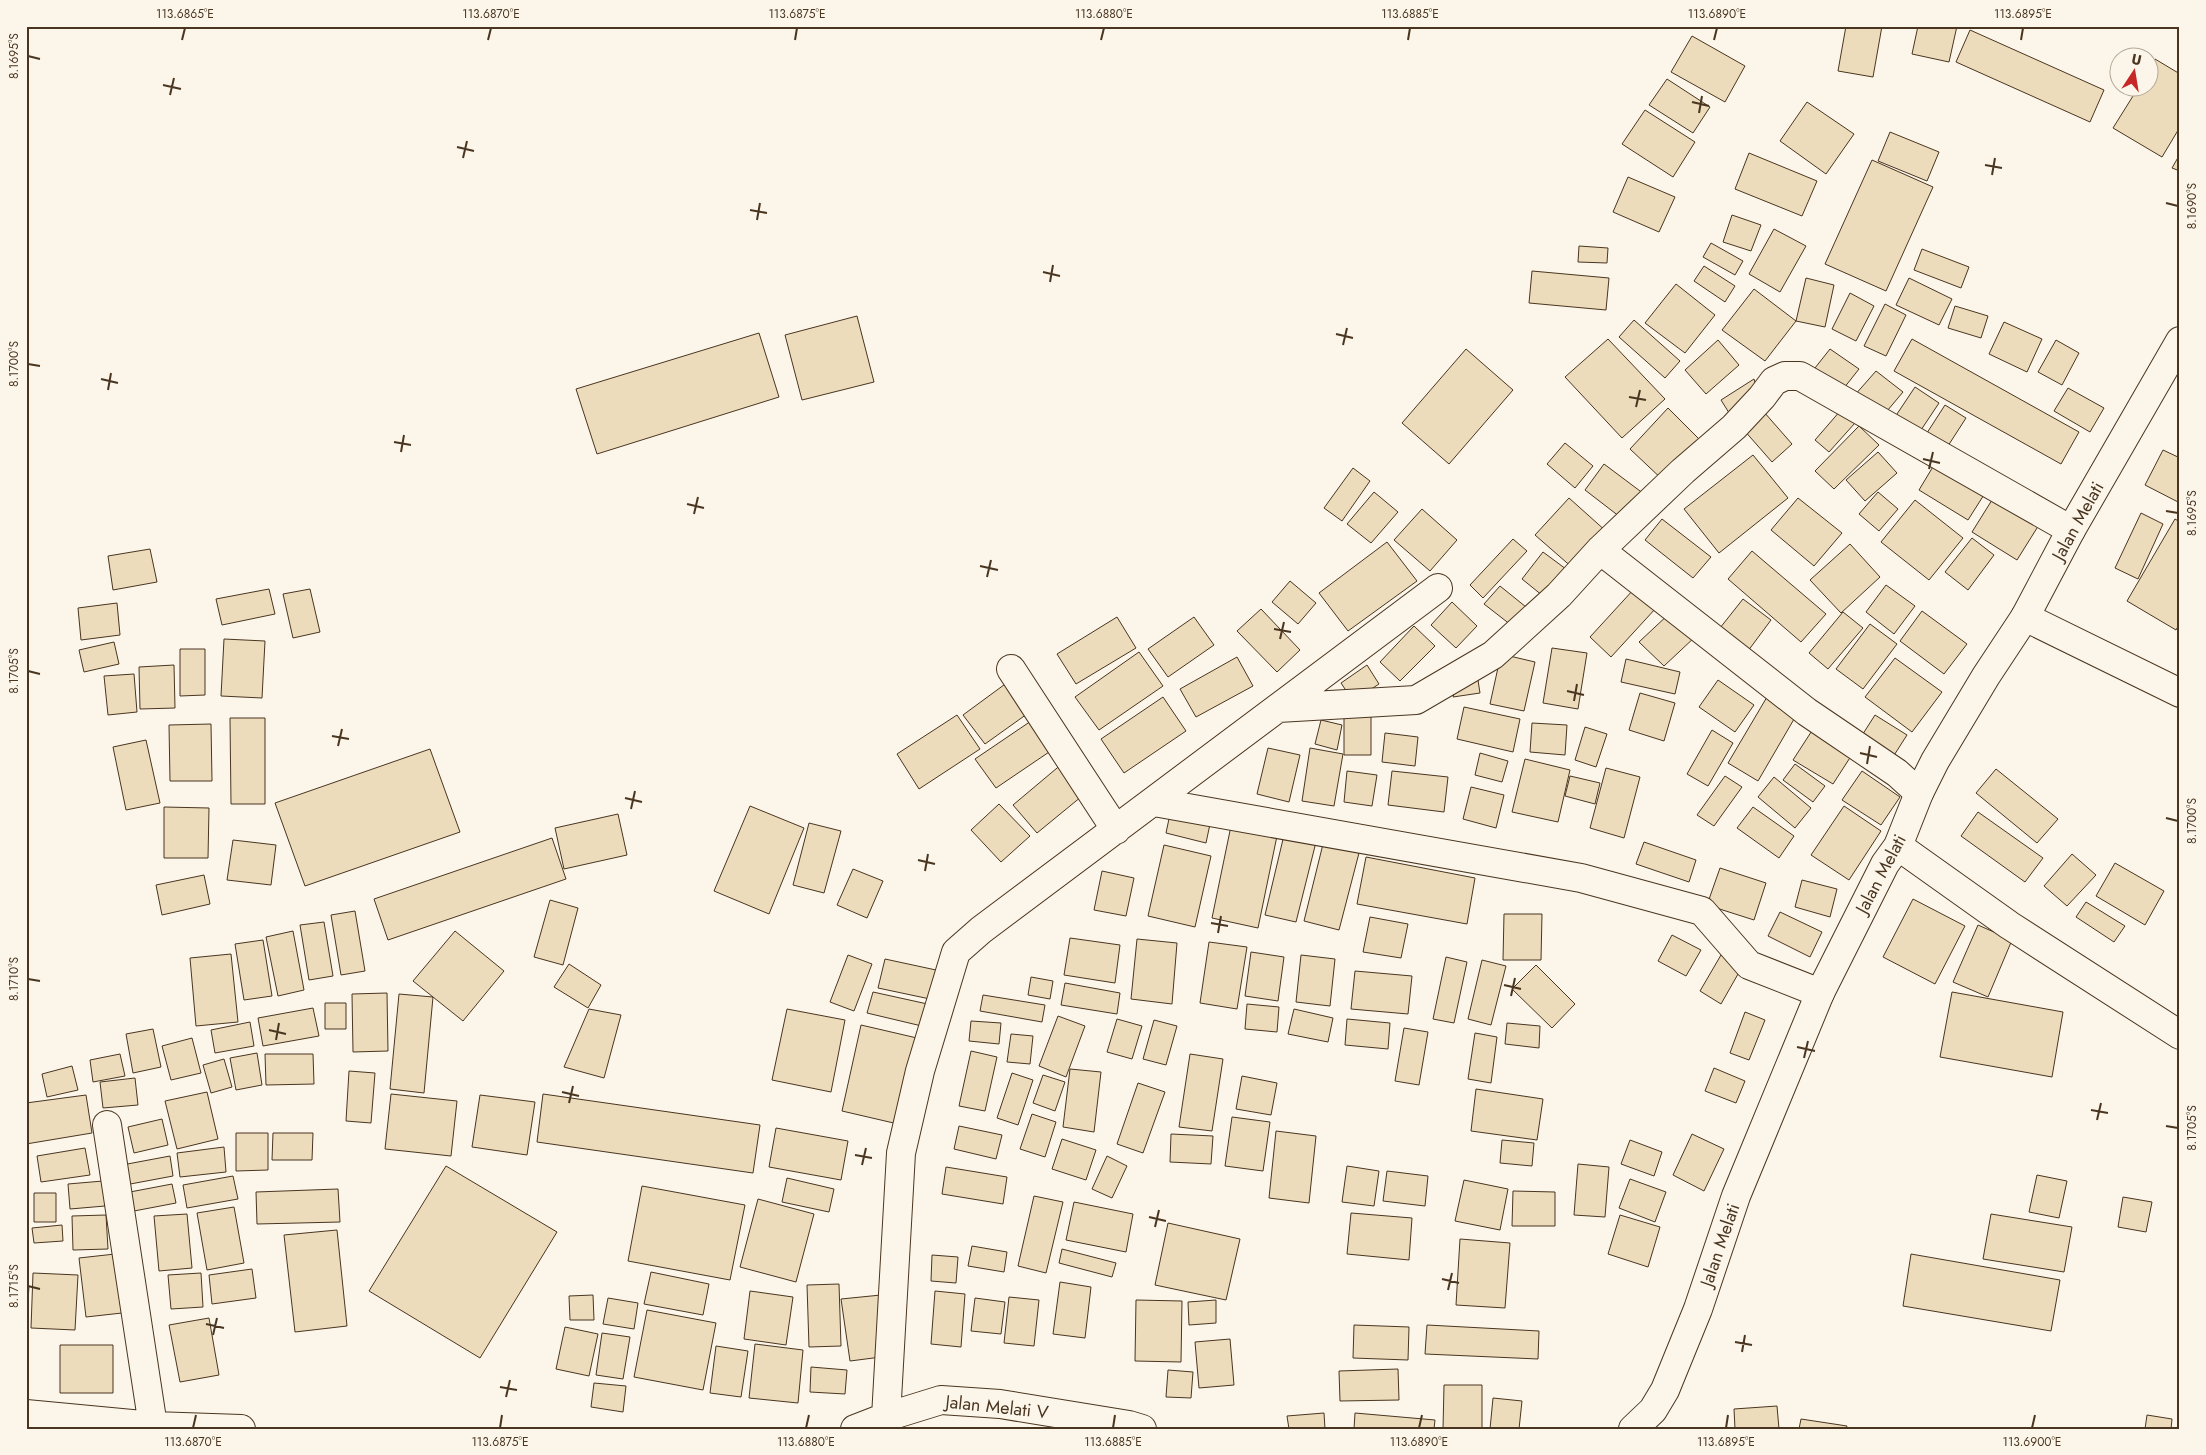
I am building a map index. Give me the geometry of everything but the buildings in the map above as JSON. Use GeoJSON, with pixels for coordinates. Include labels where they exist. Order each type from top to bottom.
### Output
{"type":"FeatureCollection","features":[{"type":"Feature","properties":{"kind":"street","name":"Jalan Melati"},"geometry":{"type":"LineString","coordinates":[[1633,1429],[1653,1410],[1665,1390],[1698,1308],[1736,1196],[1820,993],[1885,864],[1898,846],[1919,793],[1935,761],[1981,684],[2025,617],[2072,530],[2180,342]]}},
{"type":"Feature","properties":{"kind":"street"},"geometry":{"type":"LineString","coordinates":[[1278,708],[1416,700],[1493,655],[1560,595],[1600,550],[1683,471],[1734,427],[1774,381],[1785,376],[1800,376],[2072,530]]}},
{"type":"Feature","properties":{"kind":"street"},"geometry":{"type":"LineString","coordinates":[[1600,550],[1807,712],[1897,773],[1919,793]]}},
{"type":"Feature","properties":{"kind":"street"},"geometry":{"type":"LineString","coordinates":[[886,1416],[902,1153],[920,1071],[956,952],[981,930],[1438,588]]}},
{"type":"Feature","properties":{"kind":"street"},"geometry":{"type":"LineString","coordinates":[[2025,617],[2180,693]]}},
{"type":"Feature","properties":{"kind":"street"},"geometry":{"type":"LineString","coordinates":[[1011,669],[1116,830]]}},
{"type":"Feature","properties":{"kind":"street"},"geometry":{"type":"LineString","coordinates":[[1154,802],[1581,878],[1702,912],[1748,965],[1820,993]]}},
{"type":"Feature","properties":{"kind":"street"},"geometry":{"type":"LineString","coordinates":[[1898,846],[2009,924],[2180,1035]]}},
{"type":"Feature","properties":{"kind":"street"},"geometry":{"type":"LineString","coordinates":[[107,1125],[153,1426]]}},
{"type":"Feature","properties":{"kind":"street","name":"Jalan Melati V"},"geometry":{"type":"LineString","coordinates":[[855,1429],[886,1416],[941,1400],[1000,1404],[1129,1425],[1142,1429]]}},
{"type":"Feature","properties":{"kind":"street"},"geometry":{"type":"LineString","coordinates":[[26,1414],[153,1426],[241,1429]]}}]}
